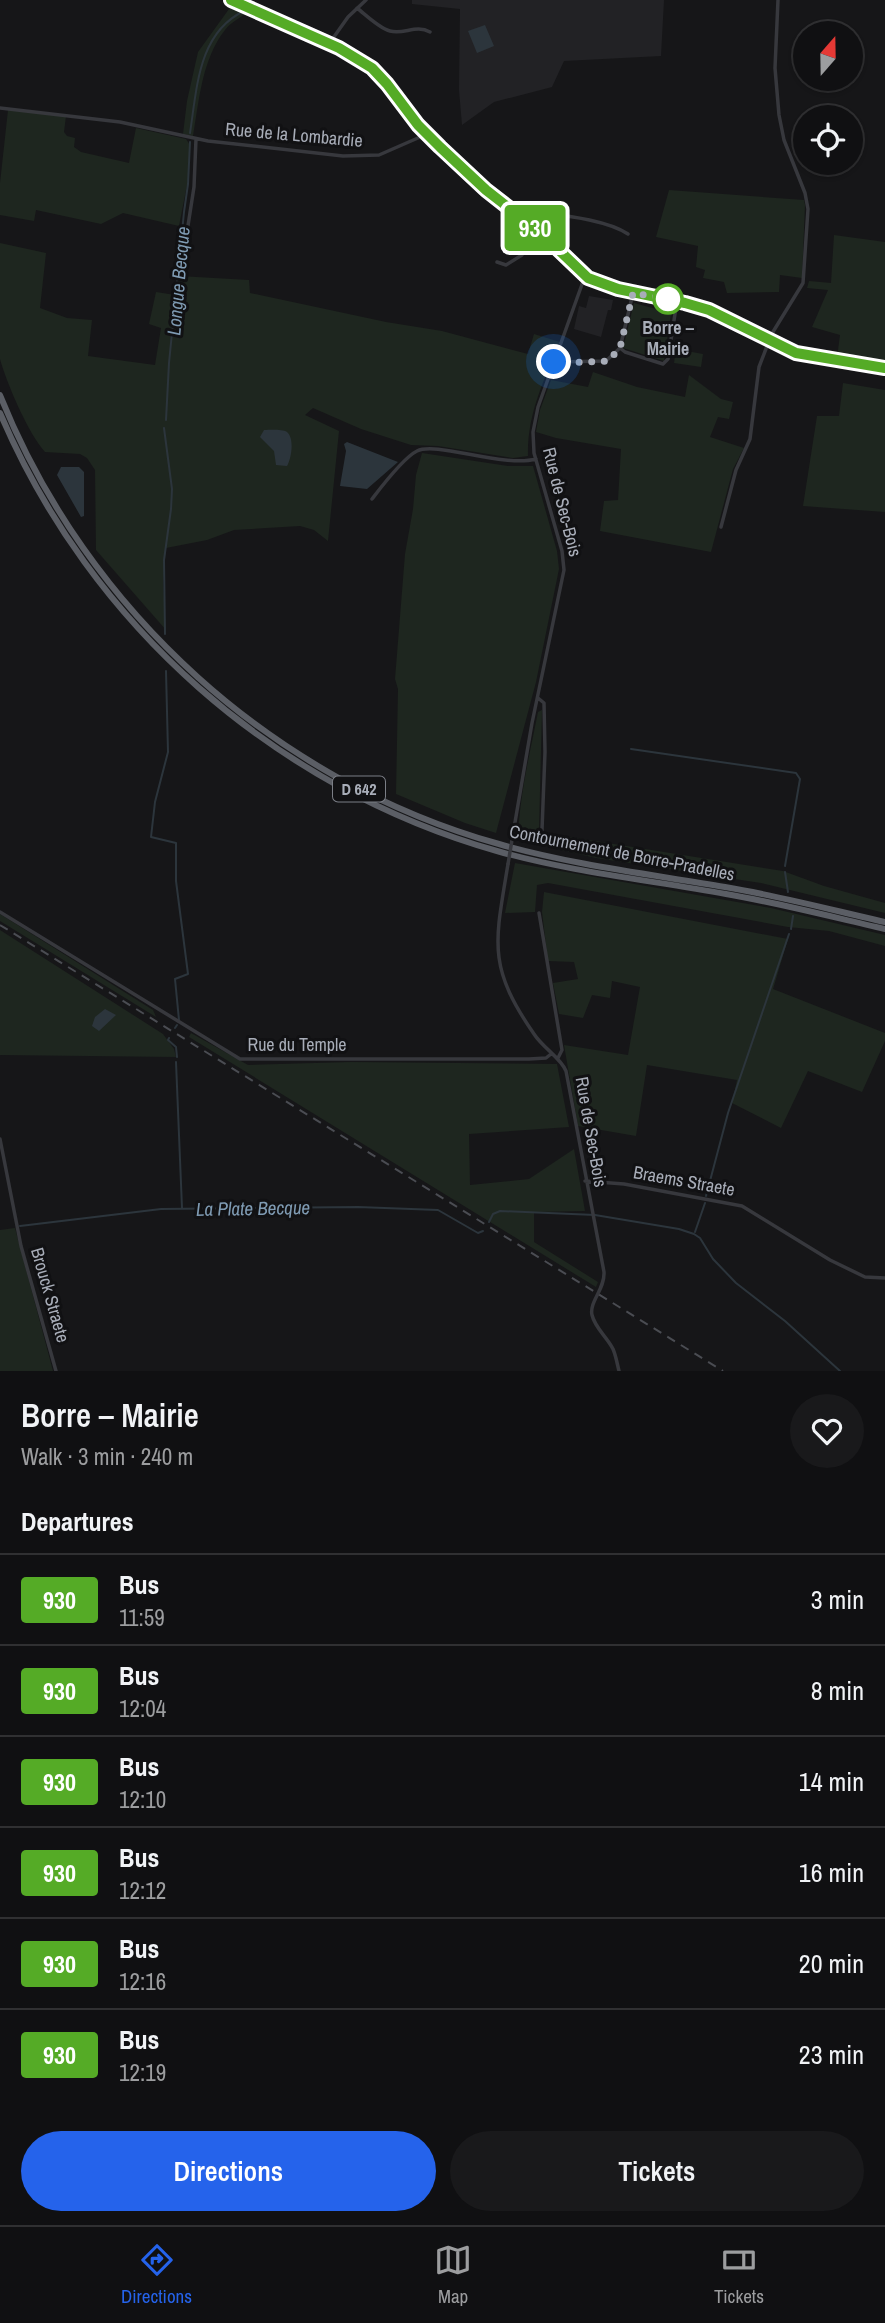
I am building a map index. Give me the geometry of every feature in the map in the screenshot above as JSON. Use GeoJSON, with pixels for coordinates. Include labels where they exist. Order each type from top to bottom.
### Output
{"type":"FeatureCollection","features":[{"type":"Feature","properties":{"kind":"highway","name":"Contournement de Borre-Pradelles"},"geometry":{"type":"LineString","coordinates":[[0,395],[26,454],[52,502],[120,598],[163,645],[216,694],[265,733],[311,763],[407,812],[501,845],[580,863],[750,891],[885,922]]}},
{"type":"Feature","properties":{"kind":"highway","name":"D 642"},"geometry":{"type":"LineString","coordinates":[[0,413],[25,467],[57,522],[98,581],[133,623],[177,668],[218,704],[268,743],[314,772],[394,814],[453,837],[505,853],[567,867],[754,899],[885,929]]}},
{"type":"Feature","properties":{"kind":"street"},"geometry":{"type":"LineString","coordinates":[[331,42],[366,0]]}},
{"type":"Feature","properties":{"kind":"street"},"geometry":{"type":"LineString","coordinates":[[721,527],[736,470],[750,439],[761,358],[768,341],[803,286],[808,209],[806,193],[786,143],[779,115],[775,68],[778,0]]}},
{"type":"Feature","properties":{"kind":"street"},"geometry":{"type":"LineString","coordinates":[[234,1],[331,42],[372,68],[427,134],[475,181],[534,227],[585,276],[609,287],[677,301],[719,314],[768,341],[810,356],[885,368]]}},
{"type":"Feature","properties":{"kind":"street"},"geometry":{"type":"LineString","coordinates":[[357,8],[388,31],[421,28],[430,32]]}},
{"type":"Feature","properties":{"kind":"street","name":"Rue de la Lombardie"},"geometry":{"type":"LineString","coordinates":[[0,108],[120,122],[196,139],[364,157],[383,154],[427,134]]}},
{"type":"Feature","properties":{"kind":"street"},"geometry":{"type":"LineString","coordinates":[[185,245],[194,187],[196,139]]}},
{"type":"Feature","properties":{"kind":"street"},"geometry":{"type":"LineString","coordinates":[[497,262],[504,265],[520,256],[534,227],[542,215],[548,213],[593,222],[628,234]]}},
{"type":"Feature","properties":{"kind":"street","name":"Rue de Sec-Bois"},"geometry":{"type":"LineString","coordinates":[[585,276],[534,419],[536,459],[564,567],[513,834],[498,932],[500,966],[515,1006],[542,1045],[566,1071],[604,1278],[602,1289],[592,1306],[592,1314],[613,1349],[619,1371]]}},
{"type":"Feature","properties":{"kind":"street"},"geometry":{"type":"LineString","coordinates":[[554,362],[606,361],[620,348],[633,293]]}},
{"type":"Feature","properties":{"kind":"street"},"geometry":{"type":"LineString","coordinates":[[620,348],[666,363],[677,301]]}},
{"type":"Feature","properties":{"kind":"street"},"geometry":{"type":"LineString","coordinates":[[372,499],[409,457],[422,450],[511,462],[536,459]]}},
{"type":"Feature","properties":{"kind":"street","name":"Rue de Sec-Bois"},"geometry":{"type":"LineString","coordinates":[[538,698],[544,703],[545,737],[541,830]]}},
{"type":"Feature","properties":{"kind":"street","name":"Rue du Temple"},"geometry":{"type":"LineString","coordinates":[[0,912],[240,1059],[524,1059],[546,1058],[551,1054]]}},
{"type":"Feature","properties":{"kind":"street","name":"Rue de Sec-Bois"},"geometry":{"type":"LineString","coordinates":[[539,913],[562,1050],[557,1059]]}},
{"type":"Feature","properties":{"kind":"street","name":"Brouck Straete"},"geometry":{"type":"LineString","coordinates":[[0,1139],[17,1226],[56,1371]]}},
{"type":"Feature","properties":{"kind":"street","name":"Braems Straete"},"geometry":{"type":"LineString","coordinates":[[585,1181],[624,1184],[742,1206],[759,1214],[809,1249],[838,1264],[865,1277],[885,1278]]}},
{"type":"Feature","properties":{"kind":"shaded area"},"geometry":{"type":"Polygon","coordinates":[[[412,0],[664,0],[661,56],[564,61],[552,87],[494,102],[462,125],[459,90],[460,9],[412,4],[412,0]]]}},
{"type":"Feature","properties":{"kind":"shaded area"},"geometry":{"type":"Polygon","coordinates":[[[228,5],[246,13],[227,27],[217,41],[206,67],[193,136],[183,134],[198,52],[229,9],[228,5]]]}},
{"type":"Feature","properties":{"kind":"shaded area"},"geometry":{"type":"Polygon","coordinates":[[[485,25],[494,46],[477,53],[468,31],[485,25]]]}},
{"type":"Feature","properties":{"kind":"shaded area"},"geometry":{"type":"Polygon","coordinates":[[[8,110],[66,116],[64,132],[75,138],[74,147],[81,152],[129,163],[136,128],[186,139],[190,145],[188,180],[179,226],[123,213],[101,224],[36,210],[34,221],[0,215],[0,183],[8,110]]]}},
{"type":"Feature","properties":{"kind":"shaded area"},"geometry":{"type":"Polygon","coordinates":[[[669,190],[804,200],[802,278],[780,275],[779,292],[727,293],[724,282],[703,278],[705,270],[696,267],[698,246],[656,237],[669,190]]]}},
{"type":"Feature","properties":{"kind":"shaded area"},"geometry":{"type":"Polygon","coordinates":[[[834,235],[885,242],[885,364],[837,358],[840,335],[812,327],[828,290],[807,288],[809,281],[831,283],[834,235]]]}},
{"type":"Feature","properties":{"kind":"shaded area"},"geometry":{"type":"Polygon","coordinates":[[[0,243],[46,253],[40,308],[67,318],[92,320],[88,356],[155,365],[161,328],[149,324],[156,292],[175,295],[179,276],[249,280],[250,293],[442,331],[528,354],[534,334],[560,342],[533,411],[528,456],[513,458],[438,446],[411,445],[361,429],[313,408],[305,415],[339,431],[328,541],[314,530],[300,526],[234,530],[207,540],[166,548],[163,582],[166,630],[96,550],[95,470],[87,458],[80,454],[45,452],[25,421],[13,394],[0,359],[0,243]]]}},
{"type":"Feature","properties":{"kind":"shaded area"},"geometry":{"type":"Polygon","coordinates":[[[589,296],[613,300],[601,337],[574,329],[579,306],[586,308],[589,296]]]}},
{"type":"Feature","properties":{"kind":"shaded area"},"geometry":{"type":"Polygon","coordinates":[[[634,303],[671,313],[664,361],[623,348],[634,303]]]}},
{"type":"Feature","properties":{"kind":"shaded area"},"geometry":{"type":"Polygon","coordinates":[[[676,349],[703,354],[701,367],[674,363],[676,349]]]}},
{"type":"Feature","properties":{"kind":"shaded area"},"geometry":{"type":"Polygon","coordinates":[[[593,372],[637,387],[685,397],[689,375],[721,399],[733,402],[729,419],[718,417],[710,437],[744,448],[733,469],[711,552],[600,531],[604,501],[618,500],[621,449],[536,432],[540,410],[551,380],[588,387],[593,372]]]}},
{"type":"Feature","properties":{"kind":"shaded area"},"geometry":{"type":"Polygon","coordinates":[[[843,383],[885,390],[885,512],[803,506],[817,416],[839,416],[843,383]]]}},
{"type":"Feature","properties":{"kind":"shaded area"},"geometry":{"type":"Polygon","coordinates":[[[264,430],[282,430],[289,435],[292,449],[287,466],[276,465],[274,451],[260,437],[264,430]]]}},
{"type":"Feature","properties":{"kind":"shaded area"},"geometry":{"type":"Polygon","coordinates":[[[347,442],[398,462],[367,489],[340,486],[346,451],[344,444],[347,442]]]}},
{"type":"Feature","properties":{"kind":"shaded area"},"geometry":{"type":"Polygon","coordinates":[[[422,453],[508,466],[533,466],[557,551],[559,569],[536,682],[496,833],[396,794],[398,689],[395,679],[405,554],[416,475],[422,453]]]}},
{"type":"Feature","properties":{"kind":"shaded area"},"geometry":{"type":"Polygon","coordinates":[[[61,467],[79,467],[84,472],[84,516],[81,517],[57,475],[61,467]]]}},
{"type":"Feature","properties":{"kind":"shaded area"},"geometry":{"type":"Polygon","coordinates":[[[542,710],[539,832],[783,871],[885,903],[885,913],[761,883],[596,858],[518,840],[525,775],[538,712],[542,710]]]}},
{"type":"Feature","properties":{"kind":"shaded area"},"geometry":{"type":"Polygon","coordinates":[[[515,863],[771,908],[885,935],[885,946],[829,931],[788,927],[548,883],[537,885],[535,912],[505,913],[515,863]]]}},
{"type":"Feature","properties":{"kind":"shaded area"},"geometry":{"type":"Polygon","coordinates":[[[544,892],[788,939],[773,989],[885,1033],[885,1041],[862,1092],[808,1071],[781,1128],[732,1103],[737,1080],[647,1065],[636,1136],[578,1126],[564,1045],[628,1055],[640,987],[612,981],[610,998],[592,995],[583,1018],[559,1014],[553,983],[578,979],[574,962],[548,961],[542,912],[544,892]]]}},
{"type":"Feature","properties":{"kind":"shaded area"},"geometry":{"type":"Polygon","coordinates":[[[0,914],[153,1010],[156,1017],[0,921],[0,914]]]}},
{"type":"Feature","properties":{"kind":"shaded area"},"geometry":{"type":"Polygon","coordinates":[[[0,930],[163,1034],[174,1049],[176,1057],[0,1055],[0,930]]]}},
{"type":"Feature","properties":{"kind":"shaded area"},"geometry":{"type":"Polygon","coordinates":[[[105,1009],[116,1015],[99,1031],[92,1026],[95,1017],[105,1009]]]}},
{"type":"Feature","properties":{"kind":"shaded area"},"geometry":{"type":"Polygon","coordinates":[[[191,1033],[248,1065],[351,1062],[557,1064],[569,1127],[469,1134],[470,1185],[529,1179],[574,1149],[585,1211],[534,1212],[534,1242],[598,1282],[596,1287],[189,1037],[191,1033]]]}},
{"type":"Feature","properties":{"kind":"shaded area"},"geometry":{"type":"Polygon","coordinates":[[[15,1228],[53,1371],[0,1371],[0,1230],[15,1228]]]}},
{"type":"Feature","properties":{"kind":"waterway","name":"Longue Becque"},"geometry":{"type":"LineString","coordinates":[[190,133],[198,80],[209,47],[217,33],[244,11]]}},
{"type":"Feature","properties":{"kind":"waterway","name":"Longue Becque"},"geometry":{"type":"LineString","coordinates":[[166,420],[190,142]]}},
{"type":"Feature","properties":{"kind":"waterway","name":"Longue Becque"},"geometry":{"type":"LineString","coordinates":[[164,428],[172,489],[164,560],[165,634]]}},
{"type":"Feature","properties":{"kind":"waterway","name":"Longue Becque"},"geometry":{"type":"LineString","coordinates":[[166,671],[168,752],[155,802],[151,837],[176,843],[176,881],[188,974],[175,979],[179,1020]]}},
{"type":"Feature","properties":{"kind":"waterway"},"geometry":{"type":"LineString","coordinates":[[631,749],[796,773],[800,779],[785,866]]}},
{"type":"Feature","properties":{"kind":"waterway"},"geometry":{"type":"LineString","coordinates":[[785,872],[788,892]]}},
{"type":"Feature","properties":{"kind":"waterway"},"geometry":{"type":"LineString","coordinates":[[791,929],[793,916]]}},
{"type":"Feature","properties":{"kind":"waterway"},"geometry":{"type":"LineString","coordinates":[[706,1196],[728,1113],[789,934]]}},
{"type":"Feature","properties":{"kind":"waterway","name":"Longue Becque"},"geometry":{"type":"LineString","coordinates":[[169,1038],[176,1047],[177,1057]]}},
{"type":"Feature","properties":{"kind":"waterway","name":"Longue Becque"},"geometry":{"type":"LineString","coordinates":[[176,1062],[182,1208]]}},
{"type":"Feature","properties":{"kind":"waterway"},"geometry":{"type":"LineString","coordinates":[[695,1232],[705,1203]]}},
{"type":"Feature","properties":{"kind":"waterway","name":"La Plate Becque"},"geometry":{"type":"LineString","coordinates":[[20,1226],[161,1209],[358,1207],[438,1210],[478,1233],[483,1231]]}},
{"type":"Feature","properties":{"kind":"waterway","name":"La Plate Becque"},"geometry":{"type":"LineString","coordinates":[[489,1222],[493,1214],[500,1211],[595,1215],[694,1234],[736,1283],[785,1321],[840,1371]]}},
{"type":"Feature","properties":{"kind":"railway"},"geometry":{"type":"LineString","coordinates":[[0,925],[723,1371]]}},
{"type":"Feature","properties":{"kind":"bus line","name":"930"},"geometry":{"type":"LineString","coordinates":[[231,0],[339,48],[372,68],[418,125],[440,147],[486,190],[541,233],[588,278],[618,289],[709,310],[796,353],[885,368]]}},
{"type":"Feature","properties":{"kind":"place","name":"Borre – Mairie"},"geometry":{"type":"Point","coordinates":[668,299]}},
{"type":"Feature","properties":{"kind":"route"},"geometry":{"type":"LineString","coordinates":[[554,362],[608,361],[620,348],[633,293],[668,299]]}}]}
